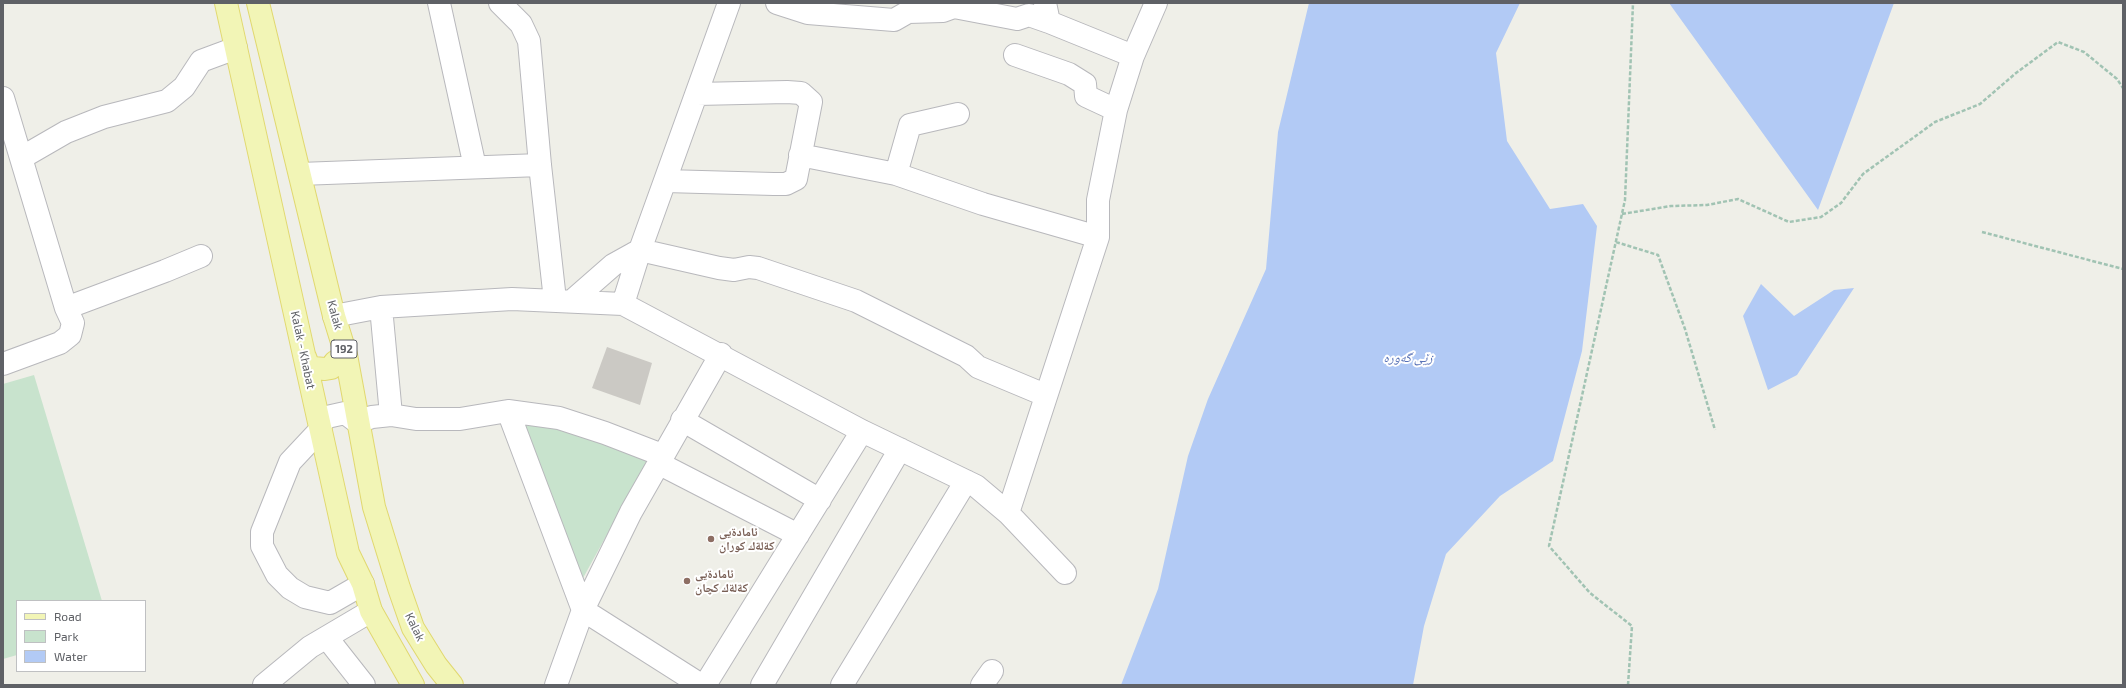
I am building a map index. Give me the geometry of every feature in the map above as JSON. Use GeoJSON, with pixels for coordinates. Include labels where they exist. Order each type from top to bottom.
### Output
{"type":"FeatureCollection","features":[{"type":"Feature","properties":{"kind":"main road","name":"Kalak - Khabat"},"geometry":{"type":"LineString","coordinates":[[226,3],[348,553],[363,584],[371,611],[413,685]]}},
{"type":"Feature","properties":{"kind":"main road","name":"Kalak"},"geometry":{"type":"LineString","coordinates":[[258,3],[334,316],[346,355],[357,422],[374,506],[398,588],[413,628],[436,665],[452,685]]}},
{"type":"Feature","properties":{"kind":"main road"},"geometry":{"type":"LineString","coordinates":[[305,357],[308,365],[313,368],[325,370],[331,368],[335,362],[346,355]]}},
{"type":"Feature","properties":{"kind":"street"},"geometry":{"type":"LineString","coordinates":[[439,3],[475,167]]}},
{"type":"Feature","properties":{"kind":"street"},"geometry":{"type":"LineString","coordinates":[[500,3],[521,24],[529,42],[540,165],[564,300]]}},
{"type":"Feature","properties":{"kind":"street"},"geometry":{"type":"LineString","coordinates":[[623,304],[664,181],[729,3]]}},
{"type":"Feature","properties":{"kind":"street"},"geometry":{"type":"LineString","coordinates":[[778,3],[808,13],[894,20],[908,12],[943,11],[954,7],[1017,19],[1029,15],[1047,13],[1133,56]]}},
{"type":"Feature","properties":{"kind":"street"},"geometry":{"type":"LineString","coordinates":[[1008,514],[1045,395],[1098,237],[1098,200],[1116,110],[1133,56],[1156,3]]}},
{"type":"Feature","properties":{"kind":"street"},"geometry":{"type":"LineString","coordinates":[[21,158],[66,132],[78,127],[128,110],[167,101],[184,87],[201,61],[236,48]]}},
{"type":"Feature","properties":{"kind":"street"},"geometry":{"type":"LineString","coordinates":[[1015,55],[1068,74],[1085,84],[1086,96],[1116,110]]}},
{"type":"Feature","properties":{"kind":"street"},"geometry":{"type":"LineString","coordinates":[[664,181],[786,184],[796,179],[811,102],[801,93],[696,94]]}},
{"type":"Feature","properties":{"kind":"street"},"geometry":{"type":"LineString","coordinates":[[3,98],[66,308],[73,323],[70,335],[60,343],[3,364]]}},
{"type":"Feature","properties":{"kind":"street"},"geometry":{"type":"LineString","coordinates":[[896,174],[910,125],[958,114]]}},
{"type":"Feature","properties":{"kind":"street"},"geometry":{"type":"LineString","coordinates":[[800,156],[896,174],[982,204],[1098,237]]}},
{"type":"Feature","properties":{"kind":"street"},"geometry":{"type":"LineString","coordinates":[[300,174],[540,165]]}},
{"type":"Feature","properties":{"kind":"street"},"geometry":{"type":"LineString","coordinates":[[564,300],[613,265],[640,250],[719,268],[734,270],[749,267],[758,268],[856,301],[966,356],[978,367],[1045,395]]}},
{"type":"Feature","properties":{"kind":"street"},"geometry":{"type":"LineString","coordinates":[[66,308],[126,284],[165,272],[202,256]]}},
{"type":"Feature","properties":{"kind":"street"},"geometry":{"type":"LineString","coordinates":[[334,316],[381,307],[512,299],[564,300],[623,304],[721,354],[862,431],[976,486],[1008,514],[1065,573]]}},
{"type":"Feature","properties":{"kind":"street"},"geometry":{"type":"LineString","coordinates":[[381,307],[391,415]]}},
{"type":"Feature","properties":{"kind":"street"},"geometry":{"type":"LineString","coordinates":[[556,685],[583,610],[631,512],[682,420],[721,354]]}},
{"type":"Feature","properties":{"kind":"street"},"geometry":{"type":"LineString","coordinates":[[508,411],[583,610],[700,685]]}},
{"type":"Feature","properties":{"kind":"street"},"geometry":{"type":"LineString","coordinates":[[363,584],[330,603],[305,597],[290,588],[277,575],[262,546],[262,532],[290,462],[320,430],[321,423],[327,418],[338,413],[345,413],[357,422],[372,417],[391,415],[416,418],[460,418],[508,411],[559,418],[605,433],[660,459],[798,535]]}},
{"type":"Feature","properties":{"kind":"street"},"geometry":{"type":"LineString","coordinates":[[682,420],[820,500]]}},
{"type":"Feature","properties":{"kind":"street"},"geometry":{"type":"LineString","coordinates":[[705,685],[862,431]]}},
{"type":"Feature","properties":{"kind":"street"},"geometry":{"type":"LineString","coordinates":[[762,685],[900,449]]}},
{"type":"Feature","properties":{"kind":"street"},"geometry":{"type":"LineString","coordinates":[[842,685],[966,481]]}},
{"type":"Feature","properties":{"kind":"street"},"geometry":{"type":"LineString","coordinates":[[264,685],[297,657],[371,611]]}},
{"type":"Feature","properties":{"kind":"street"},"geometry":{"type":"LineString","coordinates":[[327,638],[364,685]]}},
{"type":"Feature","properties":{"kind":"path"},"geometry":{"type":"LineString","coordinates":[[1628,685],[1632,626],[1590,592],[1549,546],[1625,200],[1634,3]]}},
{"type":"Feature","properties":{"kind":"path"},"geometry":{"type":"LineString","coordinates":[[1622,214],[1672,206],[1707,205],[1738,199],[1789,222],[1821,217],[1841,203],[1864,174],[1935,122],[1980,104],[2016,73],[2058,42],[2084,52],[2118,79],[2123,88]]}},
{"type":"Feature","properties":{"kind":"path"},"geometry":{"type":"LineString","coordinates":[[1982,232],[2123,269]]}},
{"type":"Feature","properties":{"kind":"path"},"geometry":{"type":"LineString","coordinates":[[1616,242],[1658,255],[1685,330],[1715,430]]}},
{"type":"Feature","properties":{"kind":"green space"},"geometry":{"type":"Polygon","coordinates":[[[34,375],[102,600],[16,600],[16,655],[3,659],[3,384],[34,375]]]}},
{"type":"Feature","properties":{"kind":"green space"},"geometry":{"type":"Polygon","coordinates":[[[513,422],[547,425],[649,458],[577,589],[513,422]]]}},
{"type":"Feature","properties":{"kind":"water","name":"زێی گەورە"},"geometry":{"type":"Polygon","coordinates":[[[1309,3],[1520,3],[1496,53],[1507,141],[1550,209],[1583,204],[1597,226],[1582,351],[1553,461],[1500,496],[1446,554],[1424,626],[1413,685],[1121,685],[1158,589],[1188,456],[1208,399],[1266,269],[1278,132],[1309,3]]]}},
{"type":"Feature","properties":{"kind":"water"},"geometry":{"type":"Polygon","coordinates":[[[1669,3],[1894,3],[1818,210],[1669,3]]]}},
{"type":"Feature","properties":{"kind":"water"},"geometry":{"type":"Polygon","coordinates":[[[1761,284],[1794,316],[1834,290],[1854,288],[1797,375],[1768,390],[1743,316],[1761,284]]]}},
{"type":"Feature","properties":{"kind":"building"},"geometry":{"type":"Polygon","coordinates":[[[607,347],[652,363],[640,405],[592,388],[607,347]]]}},
{"type":"Feature","properties":{"kind":"place","name":"ئامادةيى كةلةك كوران"},"geometry":{"type":"Point","coordinates":[711,539]}},
{"type":"Feature","properties":{"kind":"place","name":"ئامادةيى كةلةك كچان"},"geometry":{"type":"Point","coordinates":[687,581]}}]}
